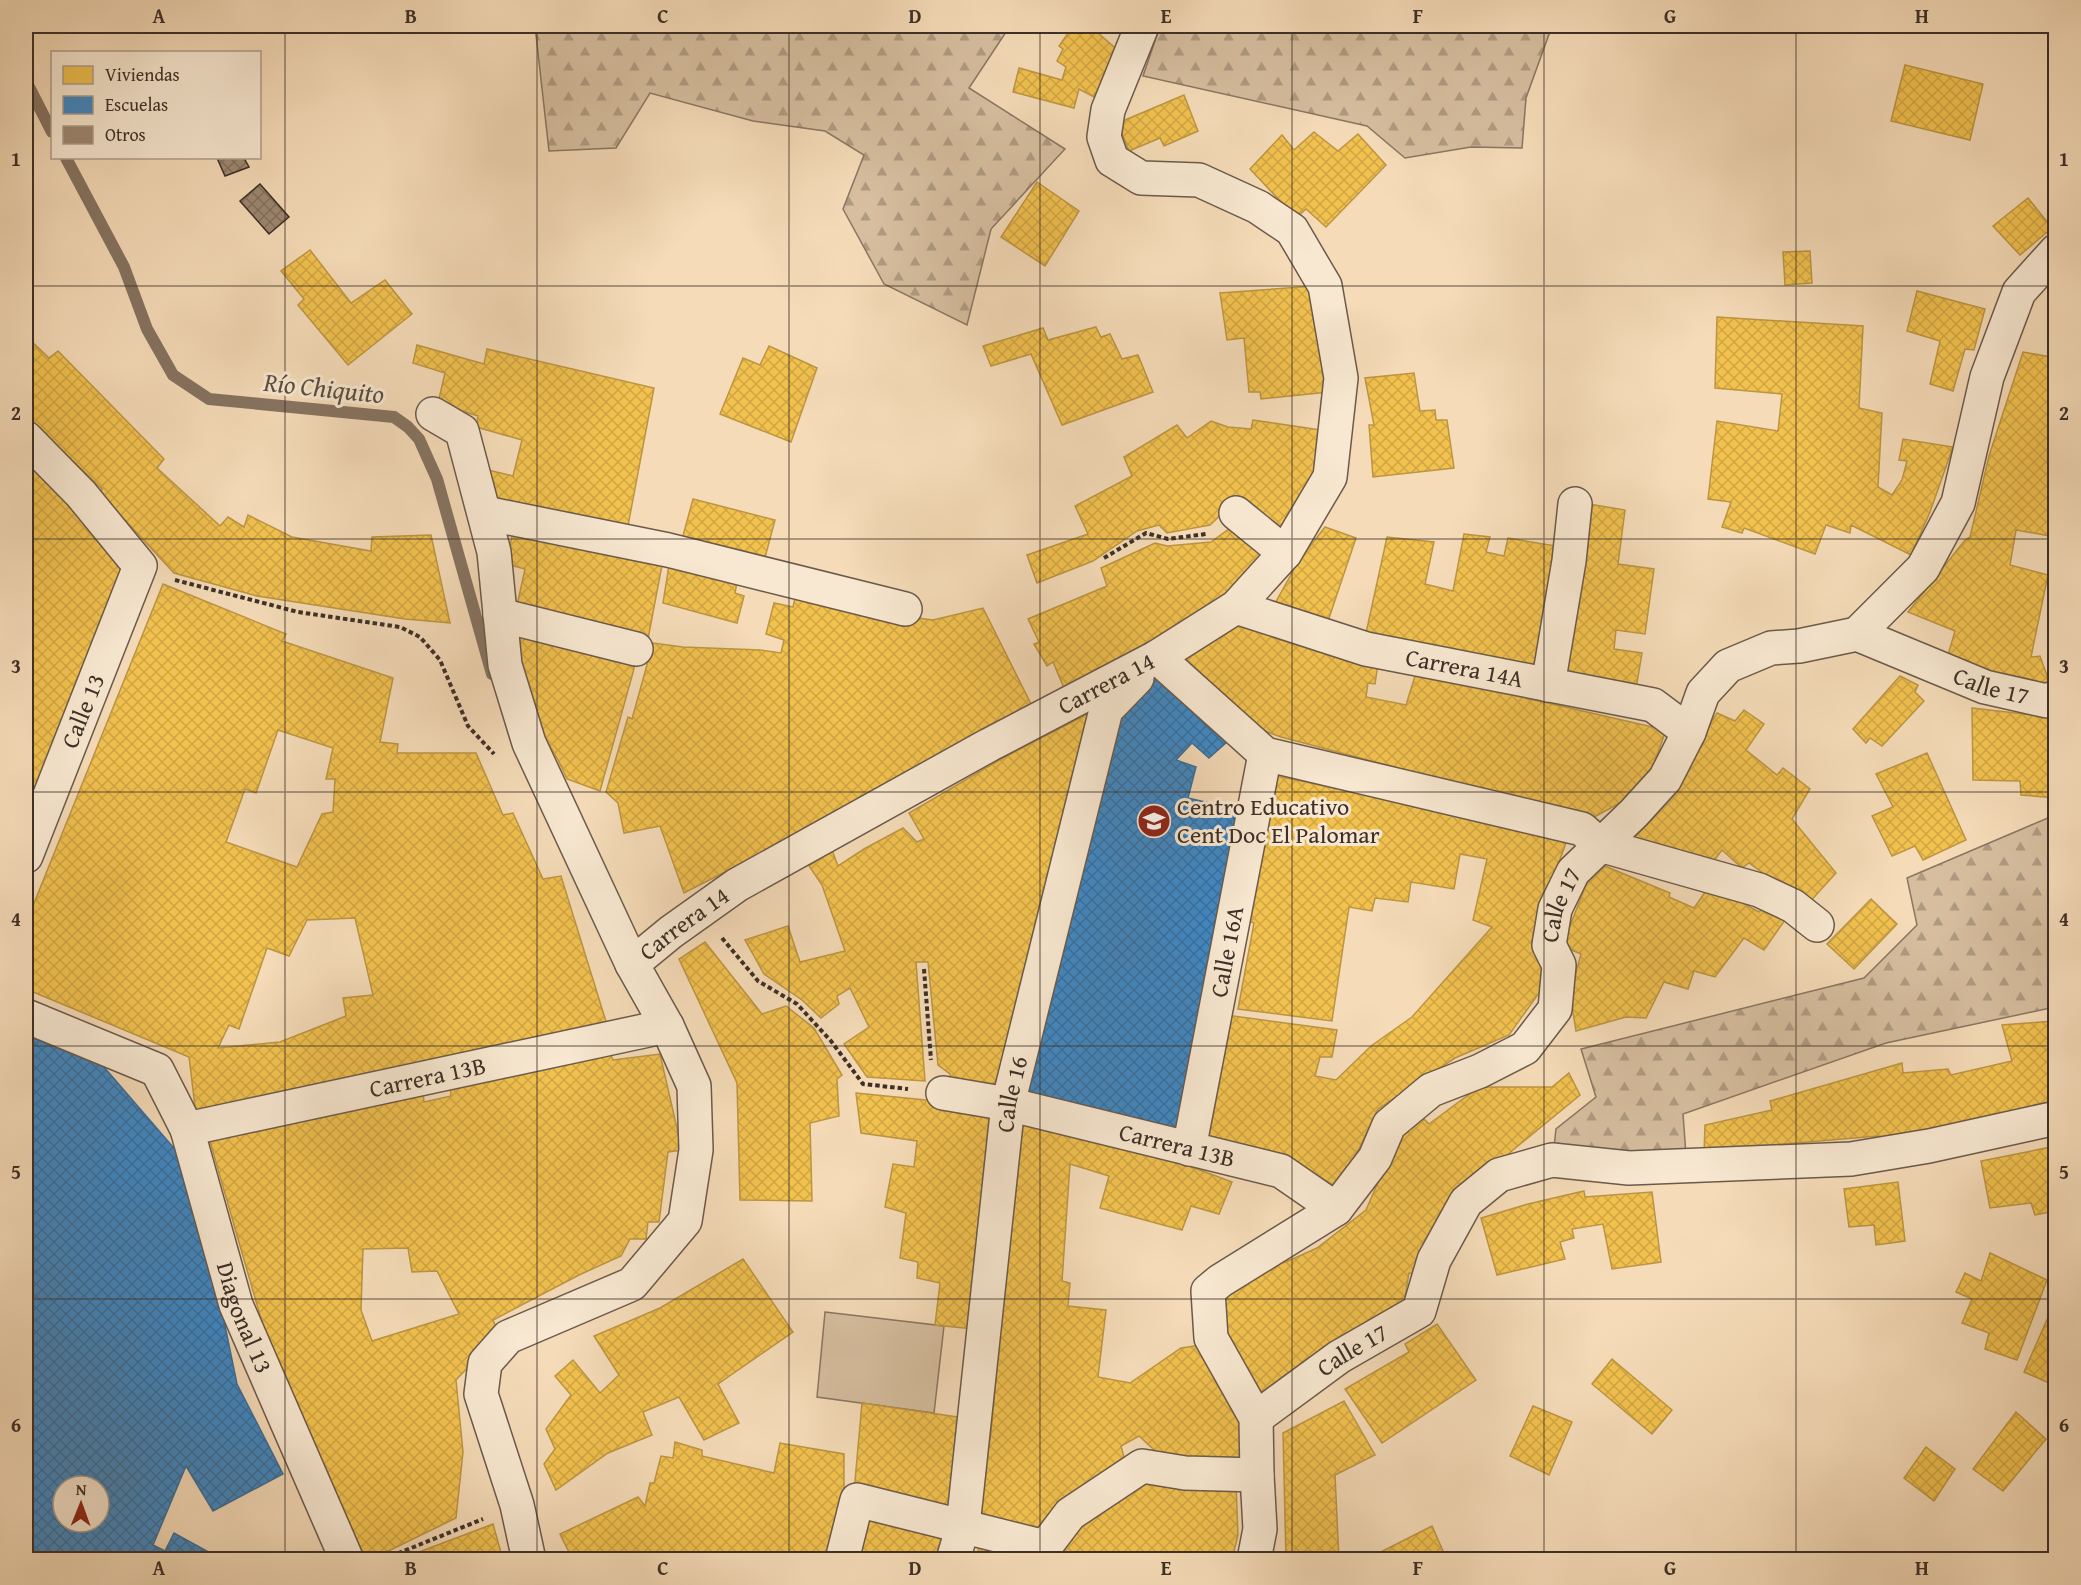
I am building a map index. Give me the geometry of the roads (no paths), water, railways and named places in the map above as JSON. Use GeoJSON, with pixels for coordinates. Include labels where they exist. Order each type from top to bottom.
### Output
{"type":"FeatureCollection","features":[{"type":"Feature","properties":{"kind":"street"},"geometry":{"type":"LineString","coordinates":[[1142,26],[1108,110],[1104,137],[1112,160],[1141,178],[1200,180],[1258,207],[1292,230],[1325,286],[1341,378],[1330,477],[1285,553],[1236,608],[1157,657]]}},
{"type":"Feature","properties":{"kind":"street"},"geometry":{"type":"LineString","coordinates":[[1857,634],[1923,568],[1958,503],[1987,377],[2019,292],[2055,251]]}},
{"type":"Feature","properties":{"kind":"street"},"geometry":{"type":"LineString","coordinates":[[433,414],[462,431],[494,552],[505,664],[528,742],[632,964],[667,1026],[694,1086],[696,1150],[685,1221],[632,1284],[508,1337],[485,1364],[481,1394],[517,1505],[529,1560]]}},
{"type":"Feature","properties":{"kind":"street","name":"Calle 13"},"geometry":{"type":"LineString","coordinates":[[26,438],[81,494],[140,566],[26,856]]}},
{"type":"Feature","properties":{"kind":"street"},"geometry":{"type":"LineString","coordinates":[[1548,685],[1569,561],[1575,504]]}},
{"type":"Feature","properties":{"kind":"street"},"geometry":{"type":"LineString","coordinates":[[485,513],[668,550],[905,609]]}},
{"type":"Feature","properties":{"kind":"street"},"geometry":{"type":"LineString","coordinates":[[1236,513],[1285,553]]}},
{"type":"Feature","properties":{"kind":"street","name":"Carrera 14A"},"geometry":{"type":"LineString","coordinates":[[1236,608],[1366,648],[1653,705],[1689,732]]}},
{"type":"Feature","properties":{"kind":"street"},"geometry":{"type":"LineString","coordinates":[[500,615],[636,649]]}},
{"type":"Feature","properties":{"kind":"street","name":"Calle 17"},"geometry":{"type":"LineString","coordinates":[[1254,1560],[1260,1529],[1257,1418],[1212,1338],[1208,1291],[1220,1281],[1336,1209],[1375,1158],[1389,1125],[1431,1090],[1480,1071],[1525,1048],[1555,1009],[1559,965],[1549,945],[1555,909],[1573,872],[1634,813],[1665,779],[1689,732],[1703,693],[1728,666],[1771,648],[1799,646],[1857,634],[1984,687],[2051,699]]}},
{"type":"Feature","properties":{"kind":"street","name":"Carrera 14"},"geometry":{"type":"LineString","coordinates":[[632,964],[672,932],[757,873],[979,750],[1157,657],[1265,754],[1582,829],[1600,845]]}},
{"type":"Feature","properties":{"kind":"street","name":"Calle 16"},"geometry":{"type":"LineString","coordinates":[[953,1560],[963,1526],[1008,1104],[1106,710],[1157,657]]}},
{"type":"Feature","properties":{"kind":"street","name":"Calle 16A"},"geometry":{"type":"LineString","coordinates":[[1189,1149],[1265,754]]}},
{"type":"Feature","properties":{"kind":"street"},"geometry":{"type":"LineString","coordinates":[[1600,845],[1759,890],[1793,906],[1817,926]]}},
{"type":"Feature","properties":{"kind":"street","name":"Diagonal 13"},"geometry":{"type":"LineString","coordinates":[[26,1017],[157,1070],[187,1129],[236,1305],[348,1560]]}},
{"type":"Feature","properties":{"kind":"street","name":"Carrera 13B"},"geometry":{"type":"LineString","coordinates":[[187,1129],[667,1026]]}},
{"type":"Feature","properties":{"kind":"street","name":"Carrera 13B"},"geometry":{"type":"LineString","coordinates":[[943,1093],[1008,1104],[1281,1171],[1336,1209]]}},
{"type":"Feature","properties":{"kind":"street","name":"Calle 17"},"geometry":{"type":"LineString","coordinates":[[1257,1418],[1339,1357],[1419,1311],[1434,1260],[1466,1202],[1498,1175],[1552,1160],[1629,1168],[1851,1159],[1929,1146],[2055,1118]]}},
{"type":"Feature","properties":{"kind":"street"},"geometry":{"type":"LineString","coordinates":[[842,1560],[857,1500],[1046,1547],[1070,1514],[1142,1466],[1185,1473],[1257,1475]]}},
{"type":"Feature","properties":{"kind":"waterway","name":"Río Chiquito"},"geometry":{"type":"LineString","coordinates":[[26,81],[51,130]]}},
{"type":"Feature","properties":{"kind":"waterway","name":"Río Chiquito"},"geometry":{"type":"LineString","coordinates":[[67,159],[124,267],[147,329],[173,375],[209,399],[394,417],[419,439],[437,479],[492,674]]}},
{"type":"Feature","properties":{"kind":"place","name":"Centro Educativo Cent Doc El Palomar"},"geometry":{"type":"Point","coordinates":[1154,821]}}]}
